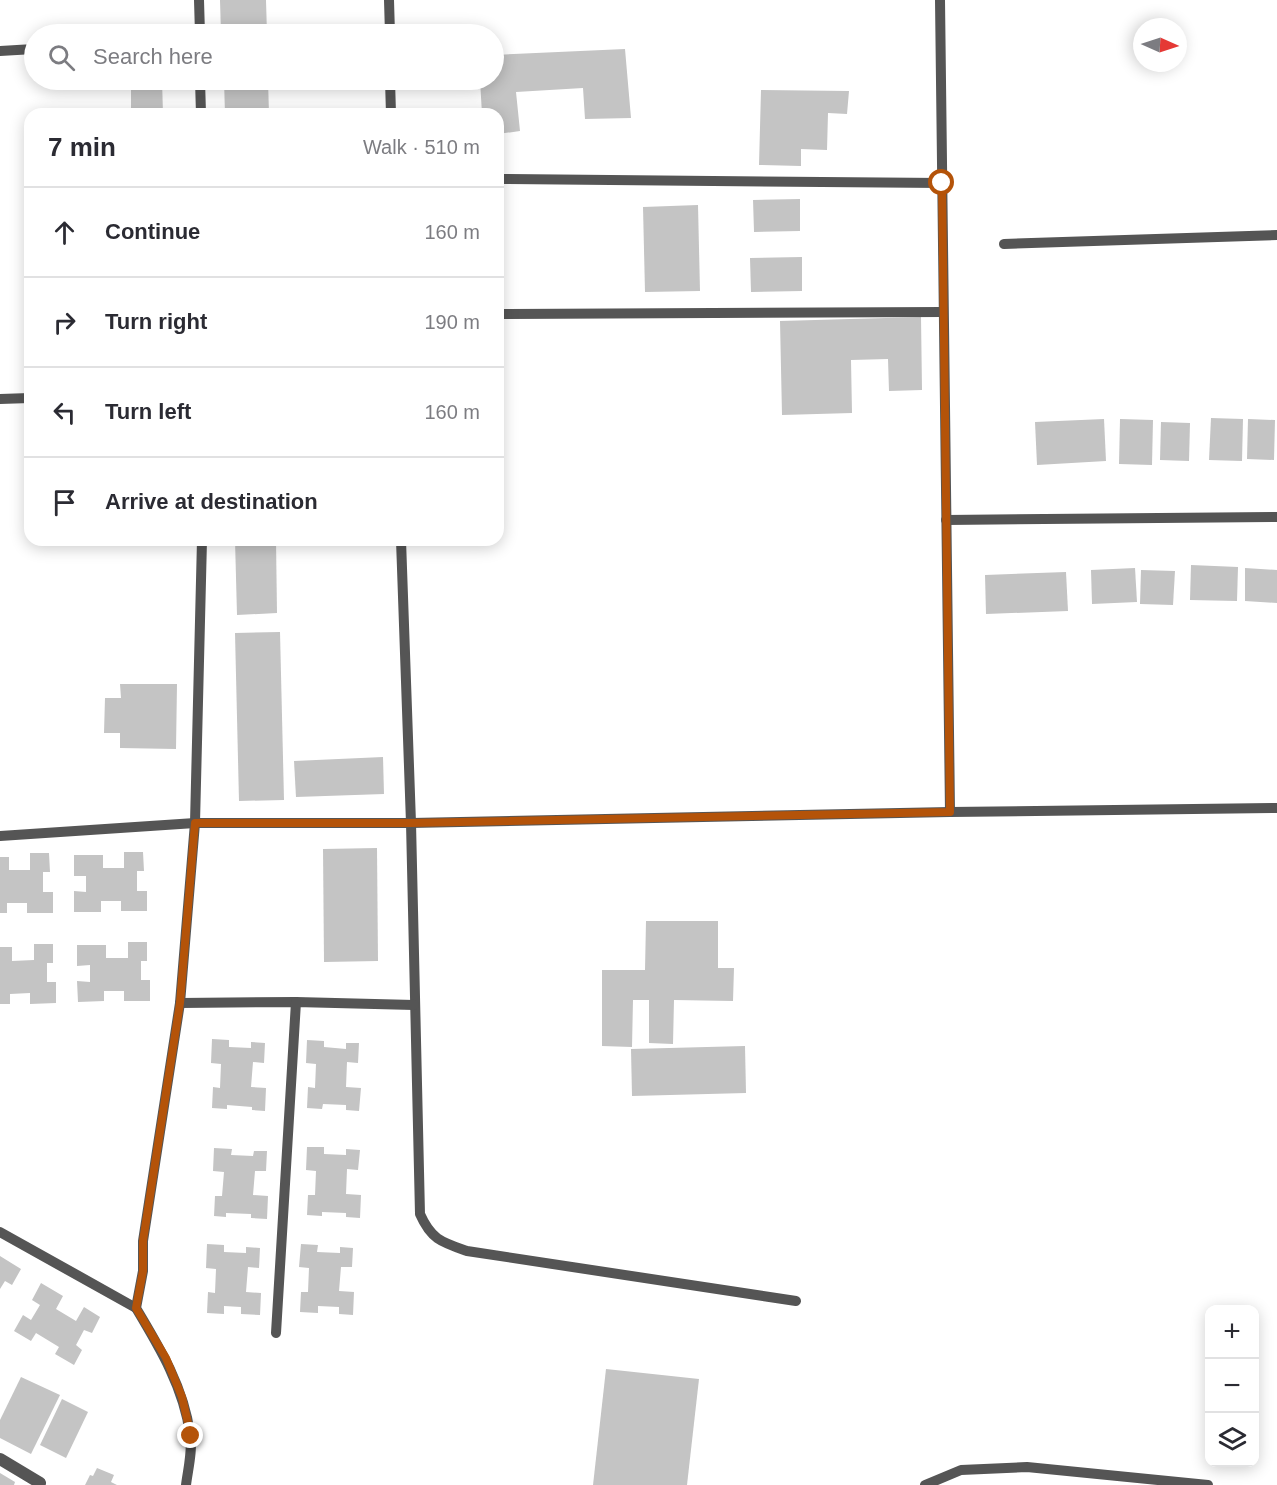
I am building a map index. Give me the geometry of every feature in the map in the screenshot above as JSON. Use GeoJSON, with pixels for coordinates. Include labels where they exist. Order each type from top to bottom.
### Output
{"type":"FeatureCollection","features":[{"type":"Feature","properties":{"kind":"street"},"geometry":{"type":"LineString","coordinates":[[0,1459],[40,1483]]}},
{"type":"Feature","properties":{"kind":"lane"},"geometry":{"type":"LineString","coordinates":[[199,0],[200,24]]}},
{"type":"Feature","properties":{"kind":"lane"},"geometry":{"type":"LineString","coordinates":[[389,0],[390,24]]}},
{"type":"Feature","properties":{"kind":"lane"},"geometry":{"type":"LineString","coordinates":[[940,0],[950,812]]}},
{"type":"Feature","properties":{"kind":"lane"},"geometry":{"type":"LineString","coordinates":[[0,51],[24,49]]}},
{"type":"Feature","properties":{"kind":"lane"},"geometry":{"type":"LineString","coordinates":[[200,90],[201,108]]}},
{"type":"Feature","properties":{"kind":"lane"},"geometry":{"type":"LineString","coordinates":[[390,90],[391,108]]}},
{"type":"Feature","properties":{"kind":"lane"},"geometry":{"type":"LineString","coordinates":[[504,179],[942,183]]}},
{"type":"Feature","properties":{"kind":"lane"},"geometry":{"type":"LineString","coordinates":[[1004,243],[1277,235]]}},
{"type":"Feature","properties":{"kind":"lane"},"geometry":{"type":"LineString","coordinates":[[504,314],[944,312]]}},
{"type":"Feature","properties":{"kind":"lane"},"geometry":{"type":"LineString","coordinates":[[0,399],[24,398]]}},
{"type":"Feature","properties":{"kind":"lane"},"geometry":{"type":"LineString","coordinates":[[946,520],[1277,517]]}},
{"type":"Feature","properties":{"kind":"lane"},"geometry":{"type":"LineString","coordinates":[[136,1308],[143,1271],[143,1241],[180,1003],[195,823],[202,546]]}},
{"type":"Feature","properties":{"kind":"lane"},"geometry":{"type":"LineString","coordinates":[[401,546],[411,823],[420,1214],[427,1230],[441,1242],[467,1251],[796,1301]]}},
{"type":"Feature","properties":{"kind":"lane"},"geometry":{"type":"LineString","coordinates":[[0,836],[195,823],[411,823],[1277,808]]}},
{"type":"Feature","properties":{"kind":"lane"},"geometry":{"type":"LineString","coordinates":[[180,1003],[296,1002],[414,1005]]}},
{"type":"Feature","properties":{"kind":"lane"},"geometry":{"type":"LineString","coordinates":[[276,1333],[296,1002]]}},
{"type":"Feature","properties":{"kind":"lane"},"geometry":{"type":"LineString","coordinates":[[0,1232],[136,1308],[166,1358],[182,1397],[191,1436],[186,1485]]}},
{"type":"Feature","properties":{"kind":"lane"},"geometry":{"type":"LineString","coordinates":[[925,1485],[961,1470],[1027,1467],[1208,1485]]}},
{"type":"Feature","properties":{"kind":"building"},"geometry":{"type":"Polygon","coordinates":[[[220,0],[266,0],[267,24],[221,24],[220,0]]]}},
{"type":"Feature","properties":{"kind":"building"},"geometry":{"type":"Polygon","coordinates":[[[625,49],[631,118],[585,119],[583,88],[516,92],[520,131],[504,133],[504,108],[482,108],[481,90],[504,90],[504,55],[625,49]]]}},
{"type":"Feature","properties":{"kind":"building"},"geometry":{"type":"Polygon","coordinates":[[[131,90],[162,90],[163,108],[131,108],[131,90]]]}},
{"type":"Feature","properties":{"kind":"building"},"geometry":{"type":"Polygon","coordinates":[[[224,90],[268,90],[269,108],[225,108],[224,90]]]}},
{"type":"Feature","properties":{"kind":"building"},"geometry":{"type":"Polygon","coordinates":[[[761,90],[849,91],[847,114],[828,113],[827,150],[801,149],[801,166],[759,165],[761,90]]]}},
{"type":"Feature","properties":{"kind":"building"},"geometry":{"type":"Polygon","coordinates":[[[800,199],[800,231],[754,232],[753,200],[800,199]]]}},
{"type":"Feature","properties":{"kind":"building"},"geometry":{"type":"Polygon","coordinates":[[[698,205],[700,291],[645,292],[643,207],[698,205]]]}},
{"type":"Feature","properties":{"kind":"building"},"geometry":{"type":"Polygon","coordinates":[[[802,257],[802,291],[751,292],[750,258],[802,257]]]}},
{"type":"Feature","properties":{"kind":"building"},"geometry":{"type":"Polygon","coordinates":[[[921,317],[922,390],[889,391],[888,359],[851,360],[852,413],[782,415],[780,321],[921,317]]]}},
{"type":"Feature","properties":{"kind":"building"},"geometry":{"type":"Polygon","coordinates":[[[1211,418],[1243,419],[1242,461],[1209,460],[1211,418]]]}},
{"type":"Feature","properties":{"kind":"building"},"geometry":{"type":"Polygon","coordinates":[[[1104,419],[1106,461],[1037,465],[1035,422],[1104,419]]]}},
{"type":"Feature","properties":{"kind":"building"},"geometry":{"type":"Polygon","coordinates":[[[1120,419],[1153,420],[1152,465],[1119,464],[1120,419]]]}},
{"type":"Feature","properties":{"kind":"building"},"geometry":{"type":"Polygon","coordinates":[[[1248,419],[1275,420],[1274,460],[1247,459],[1248,419]]]}},
{"type":"Feature","properties":{"kind":"building"},"geometry":{"type":"Polygon","coordinates":[[[1161,422],[1190,423],[1189,461],[1160,460],[1161,422]]]}},
{"type":"Feature","properties":{"kind":"building"},"geometry":{"type":"Polygon","coordinates":[[[235,546],[276,546],[277,613],[237,615],[235,546]]]}},
{"type":"Feature","properties":{"kind":"building"},"geometry":{"type":"Polygon","coordinates":[[[1191,565],[1238,567],[1237,601],[1190,600],[1191,565]]]}},
{"type":"Feature","properties":{"kind":"building"},"geometry":{"type":"Polygon","coordinates":[[[1135,568],[1137,602],[1092,604],[1091,570],[1135,568]]]}},
{"type":"Feature","properties":{"kind":"building"},"geometry":{"type":"Polygon","coordinates":[[[1245,568],[1277,570],[1277,603],[1245,601],[1245,568]]]}},
{"type":"Feature","properties":{"kind":"building"},"geometry":{"type":"Polygon","coordinates":[[[1141,570],[1175,571],[1173,605],[1140,604],[1141,570]]]}},
{"type":"Feature","properties":{"kind":"building"},"geometry":{"type":"Polygon","coordinates":[[[1066,572],[1068,611],[986,614],[985,575],[1066,572]]]}},
{"type":"Feature","properties":{"kind":"building"},"geometry":{"type":"Polygon","coordinates":[[[280,632],[284,800],[239,801],[235,633],[280,632]]]}},
{"type":"Feature","properties":{"kind":"building"},"geometry":{"type":"Polygon","coordinates":[[[120,684],[177,684],[176,749],[120,748],[120,733],[104,733],[105,698],[121,698],[120,684]]]}},
{"type":"Feature","properties":{"kind":"building"},"geometry":{"type":"Polygon","coordinates":[[[383,757],[384,794],[296,797],[294,761],[383,757]]]}},
{"type":"Feature","properties":{"kind":"building"},"geometry":{"type":"Polygon","coordinates":[[[377,848],[378,961],[324,962],[323,849],[377,848]]]}},
{"type":"Feature","properties":{"kind":"building"},"geometry":{"type":"Polygon","coordinates":[[[124,852],[143,852],[144,871],[137,871],[137,891],[147,891],[147,911],[121,911],[121,901],[101,901],[101,912],[74,912],[74,891],[86,892],[86,876],[74,876],[74,855],[103,855],[103,868],[124,868],[124,852]]]}},
{"type":"Feature","properties":{"kind":"building"},"geometry":{"type":"Polygon","coordinates":[[[30,853],[49,853],[50,872],[43,872],[43,892],[53,892],[53,913],[27,913],[27,903],[7,903],[7,913],[0,913],[0,857],[9,857],[9,870],[30,870],[30,853]]]}},
{"type":"Feature","properties":{"kind":"building"},"geometry":{"type":"Polygon","coordinates":[[[646,921],[718,921],[718,968],[734,968],[733,1001],[674,1000],[673,1044],[649,1043],[649,1000],[633,1000],[632,1047],[602,1046],[602,970],[645,970],[646,921]]]}},
{"type":"Feature","properties":{"kind":"building"},"geometry":{"type":"Polygon","coordinates":[[[128,942],[147,942],[147,961],[141,961],[141,980],[150,980],[150,1001],[124,1001],[124,991],[104,991],[104,1001],[78,1002],[77,981],[90,982],[90,965],[77,966],[77,945],[106,945],[106,958],[128,958],[128,942]]]}},
{"type":"Feature","properties":{"kind":"building"},"geometry":{"type":"Polygon","coordinates":[[[34,944],[53,944],[53,963],[47,963],[47,982],[56,982],[56,1003],[30,1004],[30,993],[10,994],[10,1004],[0,1004],[0,947],[12,947],[12,961],[34,960],[34,944]]]}},
{"type":"Feature","properties":{"kind":"building"},"geometry":{"type":"Polygon","coordinates":[[[212,1039],[229,1040],[229,1047],[251,1048],[251,1042],[265,1043],[264,1063],[253,1062],[251,1087],[266,1088],[265,1111],[252,1110],[252,1107],[227,1105],[227,1109],[212,1108],[213,1087],[220,1088],[221,1064],[211,1063],[212,1039]]]}},
{"type":"Feature","properties":{"kind":"building"},"geometry":{"type":"Polygon","coordinates":[[[307,1040],[324,1041],[324,1047],[346,1049],[346,1043],[359,1043],[358,1063],[347,1062],[346,1087],[361,1088],[359,1111],[346,1110],[346,1105],[323,1104],[322,1109],[307,1108],[308,1087],[315,1088],[316,1064],[306,1063],[307,1040]]]}},
{"type":"Feature","properties":{"kind":"building"},"geometry":{"type":"Polygon","coordinates":[[[745,1046],[746,1093],[632,1096],[631,1049],[745,1046]]]}},
{"type":"Feature","properties":{"kind":"building"},"geometry":{"type":"Polygon","coordinates":[[[307,1147],[324,1147],[324,1154],[346,1155],[346,1149],[360,1150],[358,1170],[347,1169],[346,1194],[361,1195],[360,1218],[346,1217],[346,1213],[322,1212],[322,1216],[307,1215],[308,1195],[315,1195],[316,1171],[306,1170],[307,1147]]]}},
{"type":"Feature","properties":{"kind":"building"},"geometry":{"type":"Polygon","coordinates":[[[214,1148],[232,1149],[231,1155],[253,1156],[254,1151],[267,1151],[266,1171],[255,1171],[253,1195],[268,1196],[267,1219],[251,1218],[251,1214],[226,1213],[226,1217],[214,1216],[215,1196],[222,1196],[224,1172],[213,1171],[214,1148]]]}},
{"type":"Feature","properties":{"kind":"building"},"geometry":{"type":"Polygon","coordinates":[[[207,1244],[224,1245],[224,1252],[246,1253],[246,1247],[260,1248],[259,1268],[248,1267],[246,1292],[261,1293],[260,1315],[241,1314],[241,1307],[224,1306],[224,1314],[207,1313],[208,1292],[215,1293],[216,1269],[206,1268],[207,1244]]]}},
{"type":"Feature","properties":{"kind":"building"},"geometry":{"type":"Polygon","coordinates":[[[301,1244],[318,1245],[317,1252],[340,1253],[340,1247],[353,1248],[352,1267],[341,1267],[339,1291],[354,1292],[353,1315],[339,1314],[339,1307],[318,1306],[318,1313],[300,1312],[301,1292],[308,1292],[309,1268],[299,1267],[301,1244]]]}},
{"type":"Feature","properties":{"kind":"building"},"geometry":{"type":"Polygon","coordinates":[[[0,1256],[21,1269],[12,1285],[5,1281],[0,1289],[0,1256]]]}},
{"type":"Feature","properties":{"kind":"building"},"geometry":{"type":"Polygon","coordinates":[[[41,1283],[63,1296],[56,1309],[76,1321],[84,1307],[100,1317],[92,1333],[84,1330],[76,1345],[82,1350],[74,1365],[55,1354],[59,1347],[36,1333],[31,1341],[14,1331],[23,1315],[31,1320],[40,1305],[32,1300],[41,1283]]]}},
{"type":"Feature","properties":{"kind":"building"},"geometry":{"type":"Polygon","coordinates":[[[606,1369],[699,1379],[687,1485],[593,1485],[606,1369]]]}},
{"type":"Feature","properties":{"kind":"building"},"geometry":{"type":"Polygon","coordinates":[[[21,1377],[60,1395],[31,1454],[0,1438],[0,1420],[21,1377]]]}},
{"type":"Feature","properties":{"kind":"building"},"geometry":{"type":"Polygon","coordinates":[[[62,1399],[88,1412],[66,1458],[40,1445],[62,1399]]]}},
{"type":"Feature","properties":{"kind":"building"},"geometry":{"type":"Polygon","coordinates":[[[97,1468],[114,1475],[111,1482],[117,1485],[85,1485],[97,1468]]]}},
{"type":"Feature","properties":{"kind":"building"},"geometry":{"type":"Polygon","coordinates":[[[0,1473],[15,1482],[14,1485],[0,1485],[0,1473]]]}},
{"type":"Feature","properties":{"kind":"route"},"geometry":{"type":"LineString","coordinates":[[191,1436],[182,1397],[166,1358],[136,1308],[143,1271],[143,1241],[180,1003],[195,823],[411,823],[950,812],[942,183]]}}]}
